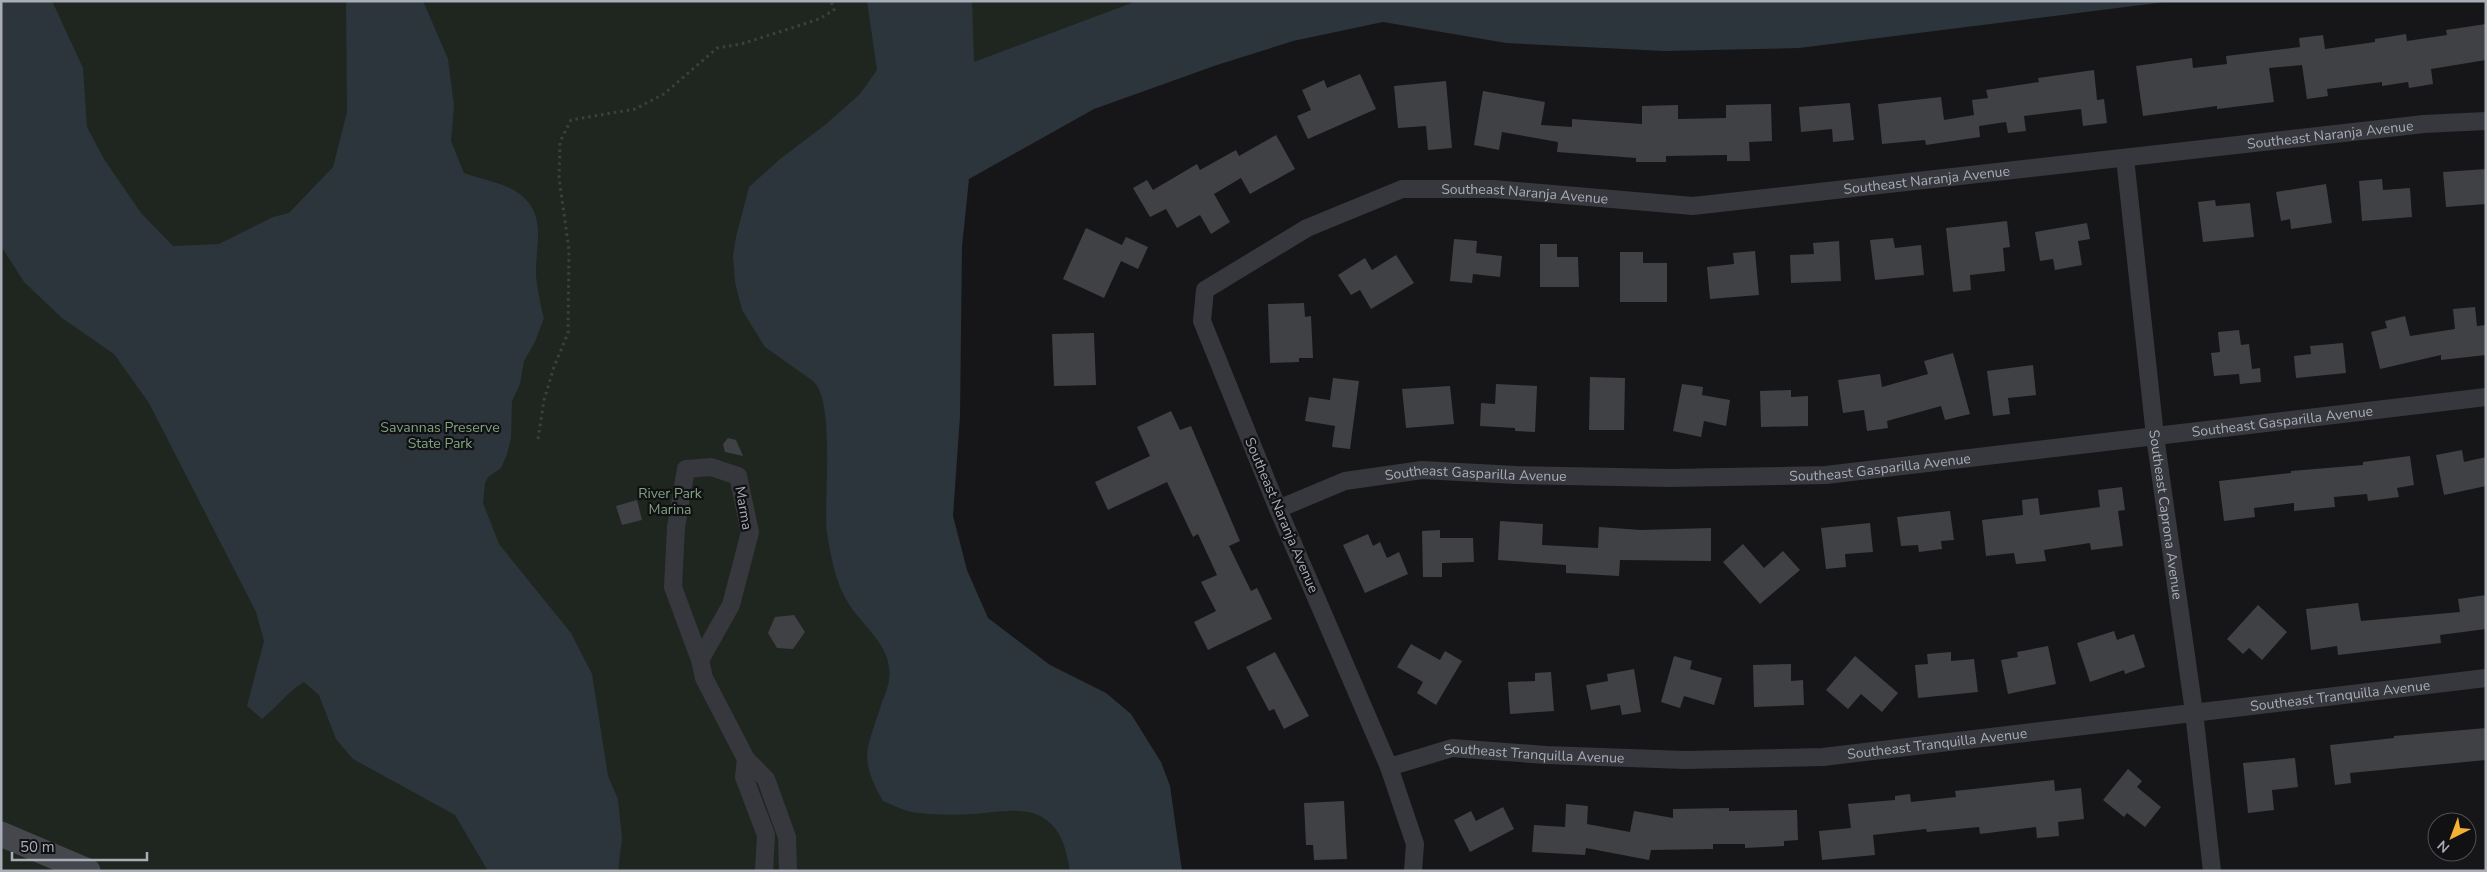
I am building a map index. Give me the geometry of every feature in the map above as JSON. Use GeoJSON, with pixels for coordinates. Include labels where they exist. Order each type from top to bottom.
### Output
{"type":"FeatureCollection","features":[{"type":"Feature","properties":{"kind":"main road"},"geometry":{"type":"LineString","coordinates":[[1,834],[88,871]]}},
{"type":"Feature","properties":{"kind":"street","name":"Southeast Naranja Avenue"},"geometry":{"type":"LineString","coordinates":[[1413,871],[1415,844],[1389,767],[1278,509],[1202,321],[1205,290],[1307,228],[1402,189],[1494,189],[1693,206],[2424,124],[2486,121]]}},
{"type":"Feature","properties":{"kind":"street","name":"Southeast Caprona Avenue"},"geometry":{"type":"LineString","coordinates":[[2125,158],[2155,436],[2194,712],[2212,871]]}},
{"type":"Feature","properties":{"kind":"street","name":"Southeast Gasparilla Avenue"},"geometry":{"type":"LineString","coordinates":[[1278,509],[1345,481],[1422,470],[1516,475],[1670,478],[1826,475],[2486,397]]}},
{"type":"Feature","properties":{"kind":"street","name":"Marma"},"geometry":{"type":"LineString","coordinates":[[700,660],[731,605],[750,532],[738,476],[711,467],[686,468],[675,546],[673,587],[700,660],[704,678],[746,759],[766,779],[787,837],[788,871]]}},
{"type":"Feature","properties":{"kind":"street","name":"Southeast Tranquilla Avenue"},"geometry":{"type":"LineString","coordinates":[[1389,767],[1452,748],[1546,755],[1686,760],[1823,757],[2486,678]]}},
{"type":"Feature","properties":{"kind":"street","name":"Marma"},"geometry":{"type":"LineString","coordinates":[[746,759],[744,777],[766,835],[764,871]]}},
{"type":"Feature","properties":{"kind":"path"},"geometry":{"type":"LineString","coordinates":[[538,439],[544,400],[554,367],[568,333],[569,250],[560,178],[560,142],[571,120],[635,109],[664,94],[717,48],[741,44],[819,19],[834,10],[831,1]]}},
{"type":"Feature","properties":{"kind":"green space","name":"Savannas Preserve State Park"},"geometry":{"type":"Polygon","coordinates":[[[1,1],[1211,1],[889,159],[887,533],[1126,871],[1,871],[1,1]]]}},
{"type":"Feature","properties":{"kind":"shaded area"},"geometry":{"type":"Polygon","coordinates":[[[1,1],[52,1],[83,68],[87,127],[104,159],[141,213],[173,246],[219,244],[273,217],[289,213],[333,167],[347,112],[346,1],[423,1],[448,59],[454,106],[451,141],[464,173],[512,189],[532,207],[536,217],[538,239],[536,276],[544,318],[535,342],[524,361],[520,384],[512,401],[511,438],[507,454],[501,468],[488,477],[485,483],[483,503],[499,544],[571,633],[592,674],[608,776],[618,799],[622,838],[618,871],[488,871],[455,815],[353,759],[336,739],[319,695],[304,682],[262,719],[247,706],[264,641],[256,612],[149,403],[114,354],[62,318],[24,282],[1,246],[1,1]]]}},
{"type":"Feature","properties":{"kind":"shaded area"},"geometry":{"type":"Polygon","coordinates":[[[867,1],[972,1],[974,62],[1137,1],[2173,1],[1799,48],[1664,51],[1506,43],[1383,22],[1293,41],[1217,65],[1094,109],[969,179],[962,246],[960,416],[953,516],[967,570],[988,618],[1050,665],[1106,693],[1131,714],[1161,762],[1170,786],[1182,871],[1070,871],[1060,835],[1049,822],[1040,816],[1018,811],[959,815],[925,814],[905,810],[883,801],[870,774],[867,753],[888,686],[889,668],[882,646],[852,609],[839,584],[834,568],[827,534],[826,430],[820,392],[813,381],[765,347],[742,310],[735,282],[733,256],[749,187],[780,159],[825,125],[860,94],[877,70],[867,1]]]}},
{"type":"Feature","properties":{"kind":"building"},"geometry":{"type":"Polygon","coordinates":[[[2486,24],[2486,60],[2431,69],[2433,84],[2409,88],[2408,82],[2382,86],[2382,82],[2327,89],[2328,96],[2307,99],[2302,65],[2269,68],[2274,102],[2217,109],[2217,106],[2143,116],[2136,66],[2192,58],[2193,68],[2227,64],[2226,56],[2300,47],[2299,38],[2323,35],[2325,49],[2375,42],[2375,39],[2406,34],[2407,41],[2447,35],[2446,30],[2486,24]]]}},
{"type":"Feature","properties":{"kind":"building"},"geometry":{"type":"Polygon","coordinates":[[[2094,70],[2097,100],[2104,99],[2107,123],[2083,126],[2081,109],[2024,116],[2026,131],[2008,133],[2006,122],[1979,126],[1980,137],[1926,145],[1925,140],[1882,144],[1878,104],[1941,97],[1944,120],[1974,115],[1972,100],[1988,98],[1986,90],[2039,82],[2038,78],[2094,70]]]}},
{"type":"Feature","properties":{"kind":"building"},"geometry":{"type":"Polygon","coordinates":[[[1360,74],[1376,109],[1308,139],[1297,116],[1311,110],[1302,90],[1324,80],[1327,88],[1360,74]]]}},
{"type":"Feature","properties":{"kind":"building"},"geometry":{"type":"Polygon","coordinates":[[[1446,81],[1452,148],[1428,150],[1426,126],[1398,128],[1394,86],[1446,81]]]}},
{"type":"Feature","properties":{"kind":"building"},"geometry":{"type":"Polygon","coordinates":[[[1483,91],[1545,102],[1541,125],[1572,127],[1572,119],[1642,124],[1642,106],[1678,105],[1678,119],[1726,118],[1726,105],[1771,104],[1772,141],[1749,142],[1750,161],[1727,161],[1727,155],[1666,156],[1666,162],[1636,162],[1636,158],[1557,152],[1558,142],[1502,132],[1499,150],[1474,145],[1483,91]]]}},
{"type":"Feature","properties":{"kind":"building"},"geometry":{"type":"Polygon","coordinates":[[[1850,103],[1854,140],[1833,142],[1832,129],[1801,132],[1799,107],[1850,103]]]}},
{"type":"Feature","properties":{"kind":"building"},"geometry":{"type":"Polygon","coordinates":[[[1276,135],[1295,169],[1250,194],[1241,178],[1214,194],[1230,222],[1211,234],[1200,215],[1177,228],[1166,209],[1150,217],[1133,188],[1147,180],[1153,190],[1197,164],[1200,170],[1236,150],[1239,156],[1276,135]]]}},
{"type":"Feature","properties":{"kind":"building"},"geometry":{"type":"Polygon","coordinates":[[[2486,169],[2486,204],[2446,207],[2443,172],[2486,169]]]}},
{"type":"Feature","properties":{"kind":"building"},"geometry":{"type":"Polygon","coordinates":[[[2382,179],[2383,190],[2410,188],[2412,217],[2362,221],[2359,181],[2382,179]]]}},
{"type":"Feature","properties":{"kind":"building"},"geometry":{"type":"Polygon","coordinates":[[[2326,184],[2332,223],[2291,229],[2290,219],[2281,221],[2276,192],[2326,184]]]}},
{"type":"Feature","properties":{"kind":"building"},"geometry":{"type":"Polygon","coordinates":[[[2215,200],[2216,206],[2250,203],[2254,237],[2203,242],[2198,202],[2215,200]]]}},
{"type":"Feature","properties":{"kind":"building"},"geometry":{"type":"Polygon","coordinates":[[[2007,221],[2010,247],[2003,248],[2005,271],[1970,275],[1971,290],[1953,292],[1946,228],[2007,221]]]}},
{"type":"Feature","properties":{"kind":"building"},"geometry":{"type":"Polygon","coordinates":[[[2087,223],[2090,239],[2078,241],[2082,265],[2055,270],[2053,259],[2040,261],[2035,232],[2087,223]]]}},
{"type":"Feature","properties":{"kind":"building"},"geometry":{"type":"Polygon","coordinates":[[[1086,228],[1122,245],[1126,237],[1148,247],[1138,269],[1121,261],[1104,298],[1063,279],[1086,228]]]}},
{"type":"Feature","properties":{"kind":"building"},"geometry":{"type":"Polygon","coordinates":[[[1893,238],[1895,248],[1921,245],[1924,275],[1875,280],[1870,240],[1893,238]]]}},
{"type":"Feature","properties":{"kind":"building"},"geometry":{"type":"Polygon","coordinates":[[[1454,239],[1477,241],[1476,253],[1502,256],[1500,277],[1473,274],[1472,283],[1450,281],[1454,239]]]}},
{"type":"Feature","properties":{"kind":"building"},"geometry":{"type":"Polygon","coordinates":[[[1839,241],[1841,281],[1791,283],[1790,255],[1814,254],[1813,243],[1839,241]]]}},
{"type":"Feature","properties":{"kind":"building"},"geometry":{"type":"Polygon","coordinates":[[[1540,244],[1557,244],[1557,257],[1578,257],[1579,287],[1540,287],[1540,244]]]}},
{"type":"Feature","properties":{"kind":"building"},"geometry":{"type":"Polygon","coordinates":[[[1755,251],[1759,295],[1710,299],[1707,267],[1734,264],[1733,253],[1755,251]]]}},
{"type":"Feature","properties":{"kind":"building"},"geometry":{"type":"Polygon","coordinates":[[[1620,252],[1643,252],[1643,263],[1667,263],[1667,302],[1620,302],[1620,252]]]}},
{"type":"Feature","properties":{"kind":"building"},"geometry":{"type":"Polygon","coordinates":[[[1396,255],[1414,283],[1371,309],[1360,290],[1351,295],[1338,275],[1365,258],[1372,270],[1396,255]]]}},
{"type":"Feature","properties":{"kind":"building"},"geometry":{"type":"Polygon","coordinates":[[[1304,303],[1305,317],[1311,316],[1313,358],[1299,358],[1299,362],[1270,363],[1268,304],[1304,303]]]}},
{"type":"Feature","properties":{"kind":"building"},"geometry":{"type":"Polygon","coordinates":[[[2475,307],[2477,326],[2486,325],[2486,355],[2441,360],[2441,355],[2380,369],[2371,332],[2387,328],[2385,321],[2405,316],[2410,336],[2455,329],[2453,309],[2475,307]]]}},
{"type":"Feature","properties":{"kind":"building"},"geometry":{"type":"Polygon","coordinates":[[[2239,330],[2241,345],[2249,344],[2252,369],[2260,368],[2261,382],[2240,384],[2239,374],[2214,376],[2211,353],[2220,352],[2218,332],[2239,330]]]}},
{"type":"Feature","properties":{"kind":"building"},"geometry":{"type":"Polygon","coordinates":[[[1094,333],[1096,385],[1054,386],[1052,334],[1094,333]]]}},
{"type":"Feature","properties":{"kind":"building"},"geometry":{"type":"Polygon","coordinates":[[[2343,343],[2346,373],[2296,378],[2294,356],[2311,354],[2310,346],[2343,343]]]}},
{"type":"Feature","properties":{"kind":"building"},"geometry":{"type":"Polygon","coordinates":[[[1953,353],[1970,414],[1945,420],[1941,406],[1887,421],[1888,428],[1867,431],[1864,410],[1843,413],[1838,380],[1880,374],[1882,387],[1928,374],[1924,361],[1953,353]]]}},
{"type":"Feature","properties":{"kind":"building"},"geometry":{"type":"Polygon","coordinates":[[[2033,365],[2036,395],[2008,398],[2010,414],[1993,416],[1987,371],[2033,365]]]}},
{"type":"Feature","properties":{"kind":"building"},"geometry":{"type":"Polygon","coordinates":[[[1590,377],[1625,378],[1624,430],[1589,430],[1590,377]]]}},
{"type":"Feature","properties":{"kind":"building"},"geometry":{"type":"Polygon","coordinates":[[[1333,378],[1359,381],[1350,449],[1332,447],[1335,426],[1305,421],[1309,397],[1330,400],[1333,378]]]}},
{"type":"Feature","properties":{"kind":"building"},"geometry":{"type":"Polygon","coordinates":[[[1496,384],[1537,386],[1535,432],[1515,431],[1515,428],[1480,426],[1481,403],[1495,404],[1496,384]]]}},
{"type":"Feature","properties":{"kind":"building"},"geometry":{"type":"Polygon","coordinates":[[[1682,384],[1703,387],[1702,395],[1730,400],[1726,426],[1704,421],[1701,437],[1673,431],[1682,384]]]}},
{"type":"Feature","properties":{"kind":"building"},"geometry":{"type":"Polygon","coordinates":[[[1450,386],[1454,424],[1406,428],[1402,389],[1450,386]]]}},
{"type":"Feature","properties":{"kind":"building"},"geometry":{"type":"Polygon","coordinates":[[[1791,390],[1791,397],[1808,396],[1808,426],[1761,427],[1760,391],[1791,390]]]}},
{"type":"Feature","properties":{"kind":"building"},"geometry":{"type":"Polygon","coordinates":[[[1171,411],[1180,430],[1191,426],[1240,541],[1229,546],[1251,591],[1257,588],[1272,619],[1208,650],[1194,622],[1216,611],[1201,582],[1217,575],[1198,534],[1193,537],[1167,482],[1108,510],[1095,482],[1150,456],[1137,427],[1171,411]]]}},
{"type":"Feature","properties":{"kind":"building"},"geometry":{"type":"Polygon","coordinates":[[[728,438],[736,440],[743,456],[725,452],[723,444],[728,438]]]}},
{"type":"Feature","properties":{"kind":"building"},"geometry":{"type":"Polygon","coordinates":[[[2462,450],[2464,462],[2486,457],[2486,486],[2444,495],[2436,455],[2462,450]]]}},
{"type":"Feature","properties":{"kind":"building"},"geometry":{"type":"Polygon","coordinates":[[[2410,456],[2414,485],[2397,488],[2399,497],[2368,501],[2367,494],[2334,497],[2335,507],[2294,511],[2294,503],[2254,508],[2255,517],[2224,521],[2219,481],[2291,473],[2291,471],[2363,465],[2363,462],[2410,456]]]}},
{"type":"Feature","properties":{"kind":"building"},"geometry":{"type":"Polygon","coordinates":[[[2122,487],[2125,510],[2118,511],[2123,546],[2091,550],[2090,543],[2044,550],[2046,561],[2016,564],[2014,553],[1986,556],[1982,520],[2023,515],[2022,500],[2038,498],[2040,515],[2100,507],[2098,490],[2122,487]]]}},
{"type":"Feature","properties":{"kind":"building"},"geometry":{"type":"Polygon","coordinates":[[[637,500],[642,520],[622,525],[616,506],[637,500]]]}},
{"type":"Feature","properties":{"kind":"building"},"geometry":{"type":"Polygon","coordinates":[[[1950,511],[1954,540],[1941,541],[1942,549],[1919,552],[1918,545],[1901,546],[1897,517],[1950,511]]]}},
{"type":"Feature","properties":{"kind":"building"},"geometry":{"type":"Polygon","coordinates":[[[1500,521],[1543,524],[1542,545],[1598,548],[1599,527],[1641,530],[1711,528],[1711,561],[1620,560],[1619,576],[1566,573],[1566,565],[1498,560],[1500,521]]]}},
{"type":"Feature","properties":{"kind":"building"},"geometry":{"type":"Polygon","coordinates":[[[1870,523],[1873,552],[1845,554],[1846,567],[1826,569],[1821,528],[1870,523]]]}},
{"type":"Feature","properties":{"kind":"building"},"geometry":{"type":"Polygon","coordinates":[[[1440,530],[1440,538],[1473,538],[1474,562],[1442,563],[1442,577],[1423,577],[1422,531],[1440,530]]]}},
{"type":"Feature","properties":{"kind":"building"},"geometry":{"type":"Polygon","coordinates":[[[1368,534],[1373,546],[1380,542],[1387,558],[1399,552],[1408,574],[1365,593],[1343,545],[1368,534]]]}},
{"type":"Feature","properties":{"kind":"building"},"geometry":{"type":"Polygon","coordinates":[[[1743,544],[1764,568],[1783,551],[1800,570],[1760,604],[1723,562],[1743,544]]]}},
{"type":"Feature","properties":{"kind":"building"},"geometry":{"type":"Polygon","coordinates":[[[2486,595],[2486,629],[2440,635],[2441,643],[2338,655],[2337,646],[2311,650],[2306,609],[2358,603],[2361,621],[2460,612],[2458,599],[2486,595]]]}},
{"type":"Feature","properties":{"kind":"building"},"geometry":{"type":"Polygon","coordinates":[[[2258,605],[2287,632],[2262,660],[2249,648],[2243,654],[2227,639],[2258,605]]]}},
{"type":"Feature","properties":{"kind":"building"},"geometry":{"type":"Polygon","coordinates":[[[794,615],[805,632],[793,649],[777,648],[768,633],[775,617],[794,615]]]}},
{"type":"Feature","properties":{"kind":"building"},"geometry":{"type":"Polygon","coordinates":[[[2114,631],[2117,640],[2134,634],[2145,667],[2125,674],[2124,670],[2090,682],[2077,643],[2114,631]]]}},
{"type":"Feature","properties":{"kind":"building"},"geometry":{"type":"Polygon","coordinates":[[[1411,644],[1440,660],[1445,651],[1462,661],[1436,705],[1417,693],[1423,682],[1397,667],[1411,644]]]}},
{"type":"Feature","properties":{"kind":"building"},"geometry":{"type":"Polygon","coordinates":[[[2048,646],[2056,684],[2008,694],[2001,660],[2018,657],[2017,652],[2048,646]]]}},
{"type":"Feature","properties":{"kind":"building"},"geometry":{"type":"Polygon","coordinates":[[[1275,652],[1309,716],[1284,729],[1274,709],[1269,711],[1246,667],[1275,652]]]}},
{"type":"Feature","properties":{"kind":"building"},"geometry":{"type":"Polygon","coordinates":[[[1951,652],[1951,661],[1974,659],[1978,692],[1918,698],[1915,665],[1928,664],[1927,654],[1951,652]]]}},
{"type":"Feature","properties":{"kind":"building"},"geometry":{"type":"Polygon","coordinates":[[[1674,656],[1692,661],[1690,669],[1722,678],[1714,705],[1684,696],[1680,708],[1661,702],[1674,656]]]}},
{"type":"Feature","properties":{"kind":"building"},"geometry":{"type":"Polygon","coordinates":[[[1855,656],[1898,693],[1882,712],[1861,694],[1848,709],[1826,690],[1855,656]]]}},
{"type":"Feature","properties":{"kind":"building"},"geometry":{"type":"Polygon","coordinates":[[[1791,664],[1791,681],[1803,680],[1804,705],[1754,707],[1753,665],[1791,664]]]}},
{"type":"Feature","properties":{"kind":"building"},"geometry":{"type":"Polygon","coordinates":[[[1634,669],[1641,712],[1622,715],[1620,705],[1591,710],[1586,685],[1608,681],[1607,674],[1634,669]]]}},
{"type":"Feature","properties":{"kind":"building"},"geometry":{"type":"Polygon","coordinates":[[[1551,672],[1554,711],[1510,714],[1508,682],[1535,681],[1535,673],[1551,672]]]}},
{"type":"Feature","properties":{"kind":"building"},"geometry":{"type":"Polygon","coordinates":[[[2486,728],[2486,760],[2350,773],[2351,783],[2335,785],[2330,745],[2394,738],[2394,736],[2486,728]]]}},
{"type":"Feature","properties":{"kind":"building"},"geometry":{"type":"Polygon","coordinates":[[[2295,758],[2298,787],[2272,790],[2274,810],[2248,813],[2243,763],[2295,758]]]}},
{"type":"Feature","properties":{"kind":"building"},"geometry":{"type":"Polygon","coordinates":[[[2128,769],[2142,781],[2137,787],[2161,807],[2145,827],[2127,813],[2124,817],[2103,800],[2128,769]]]}},
{"type":"Feature","properties":{"kind":"building"},"geometry":{"type":"Polygon","coordinates":[[[2054,780],[2055,791],[2081,788],[2084,819],[2058,822],[2059,836],[2037,838],[2036,827],[1980,834],[1979,827],[1927,832],[1926,829],[1873,835],[1875,855],[1822,860],[1819,831],[1851,828],[1848,804],[1895,800],[1895,796],[1910,794],[1911,802],[1956,797],[1955,791],[2054,780]]]}},
{"type":"Feature","properties":{"kind":"building"},"geometry":{"type":"Polygon","coordinates":[[[1344,801],[1347,859],[1314,860],[1313,845],[1306,845],[1304,803],[1344,801]]]}},
{"type":"Feature","properties":{"kind":"building"},"geometry":{"type":"Polygon","coordinates":[[[1566,804],[1588,806],[1587,824],[1630,832],[1634,811],[1673,818],[1673,809],[1729,808],[1729,811],[1797,810],[1798,840],[1784,841],[1784,846],[1745,848],[1745,844],[1713,844],[1713,849],[1651,850],[1649,860],[1586,848],[1585,855],[1532,852],[1534,825],[1565,827],[1566,804]]]}},
{"type":"Feature","properties":{"kind":"building"},"geometry":{"type":"Polygon","coordinates":[[[1503,807],[1514,829],[1470,852],[1454,820],[1471,811],[1476,821],[1503,807]]]}},
{"type":"Feature","properties":{"kind":"park label","name":"River Park Marina"},"geometry":{"type":"Point","coordinates":[670,502]}}]}
